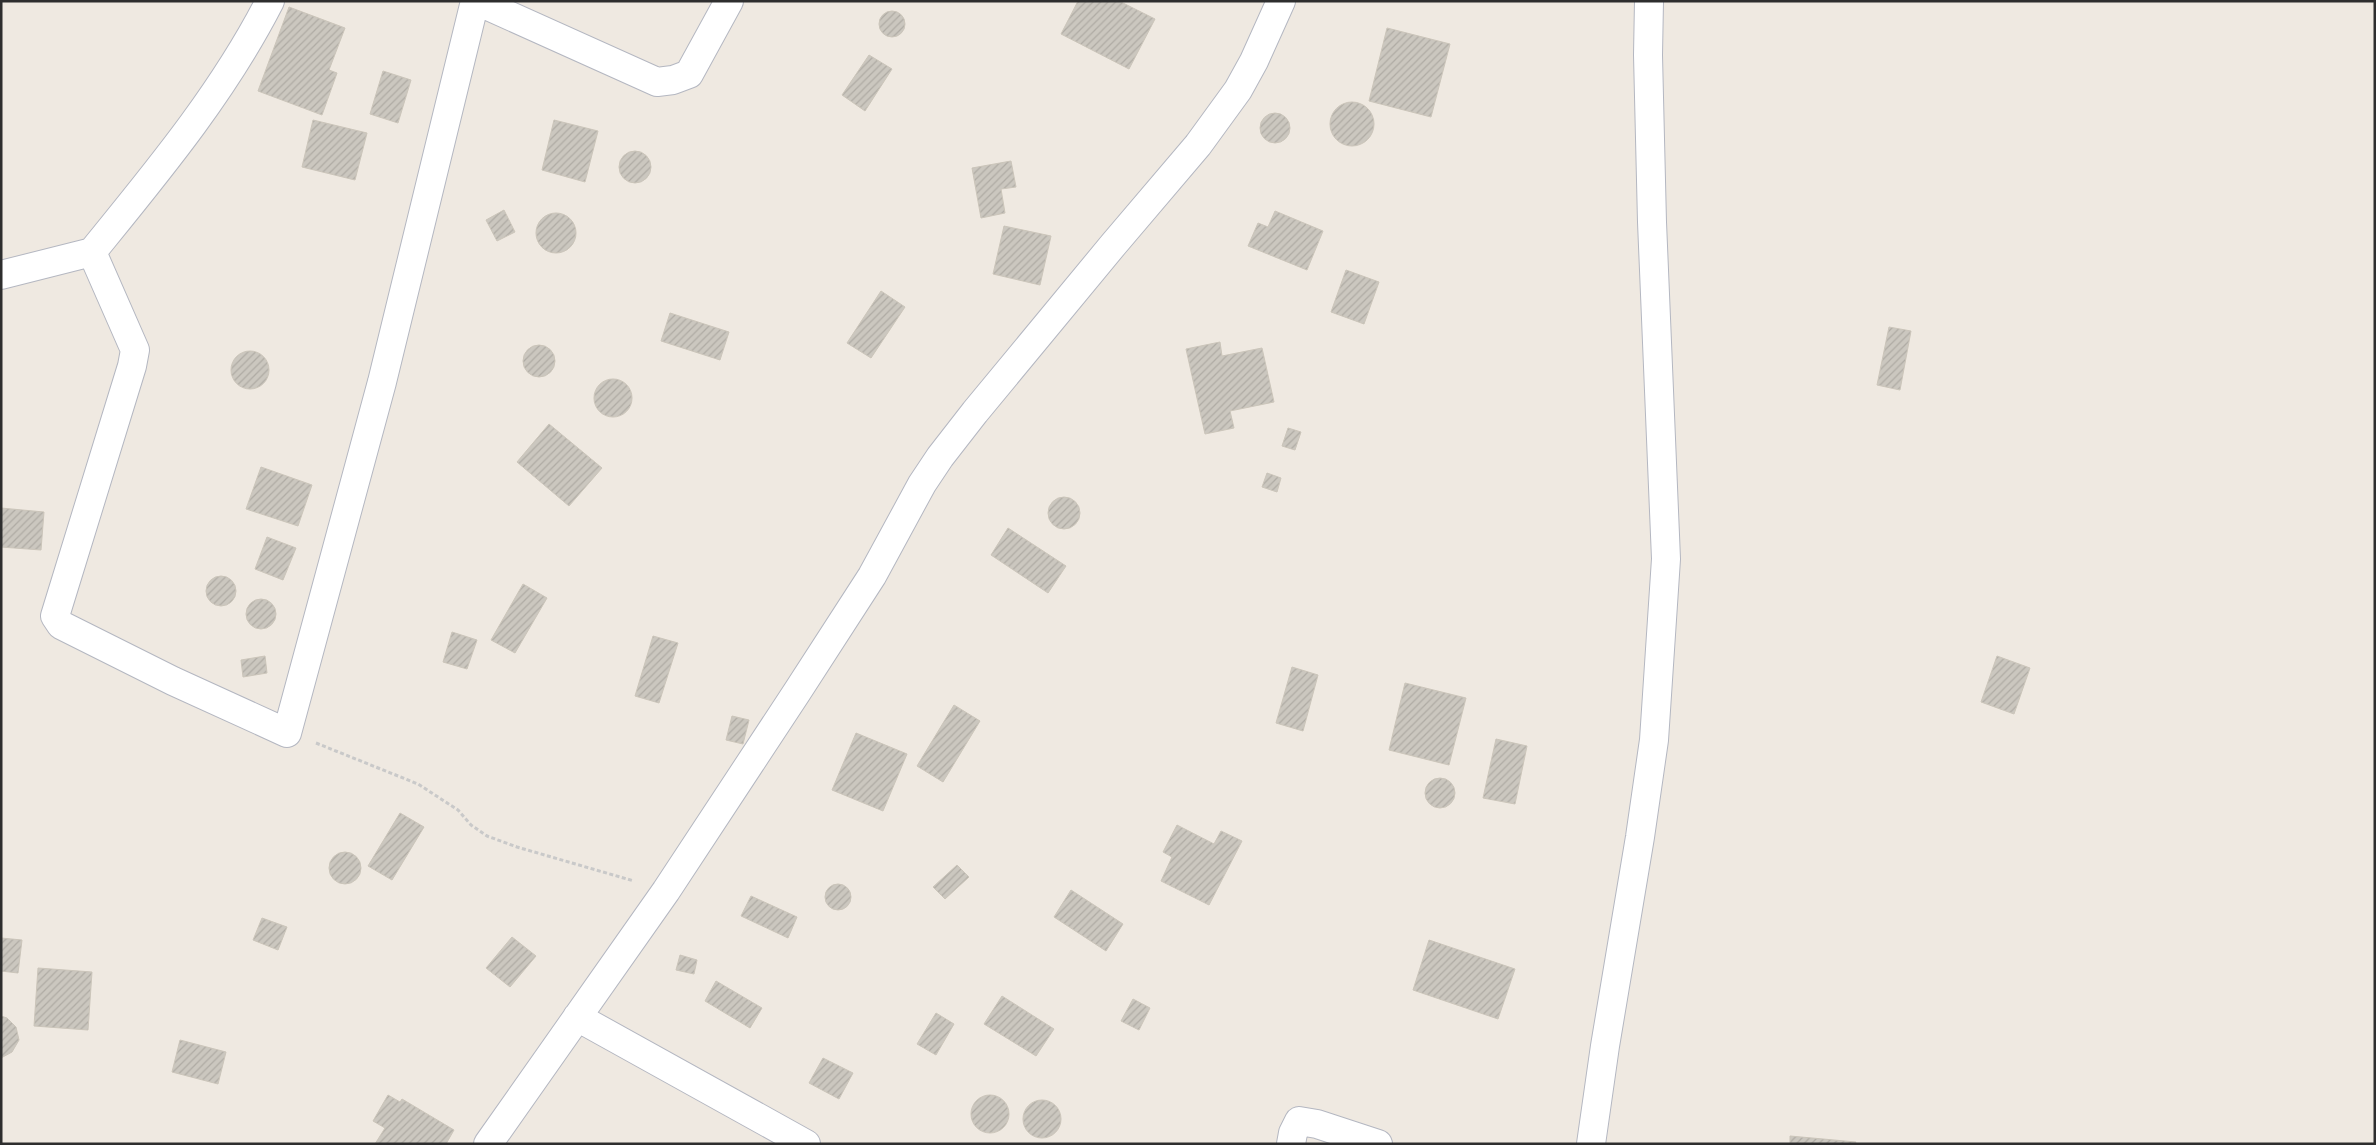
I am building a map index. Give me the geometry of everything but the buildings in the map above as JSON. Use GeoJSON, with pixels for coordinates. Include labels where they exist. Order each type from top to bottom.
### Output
{"type":"FeatureCollection","features":[{"type":"Feature","properties":{"kind":"street"},"geometry":{"type":"LineString","coordinates":[[1,275],[92,252],[169,158],[223,84],[270,1]]}},
{"type":"Feature","properties":{"kind":"street"},"geometry":{"type":"LineString","coordinates":[[92,252],[134,350],[132,366],[55,616],[61,625],[164,677],[287,733],[382,382],[476,1],[657,82],[673,80],[689,74],[729,1]]}},
{"type":"Feature","properties":{"kind":"street"},"geometry":{"type":"LineString","coordinates":[[488,1144],[666,891],[872,576],[922,484],[940,457],[1088,275],[1198,145],[1238,90],[1254,61],[1281,1]]}},
{"type":"Feature","properties":{"kind":"street"},"geometry":{"type":"LineString","coordinates":[[1591,1144],[1654,740],[1666,559],[1652,212],[1648,54],[1649,1]]}},
{"type":"Feature","properties":{"kind":"street"},"geometry":{"type":"LineString","coordinates":[[577,1017],[806,1144]]}},
{"type":"Feature","properties":{"kind":"street"},"geometry":{"type":"LineString","coordinates":[[1291,1144],[1293,1133],[1299,1121],[1317,1124],[1378,1144]]}},
{"type":"Feature","properties":{"kind":"path"},"geometry":{"type":"LineString","coordinates":[[287,733],[342,751],[418,784],[458,810],[471,825],[487,836],[666,891]]}}]}
